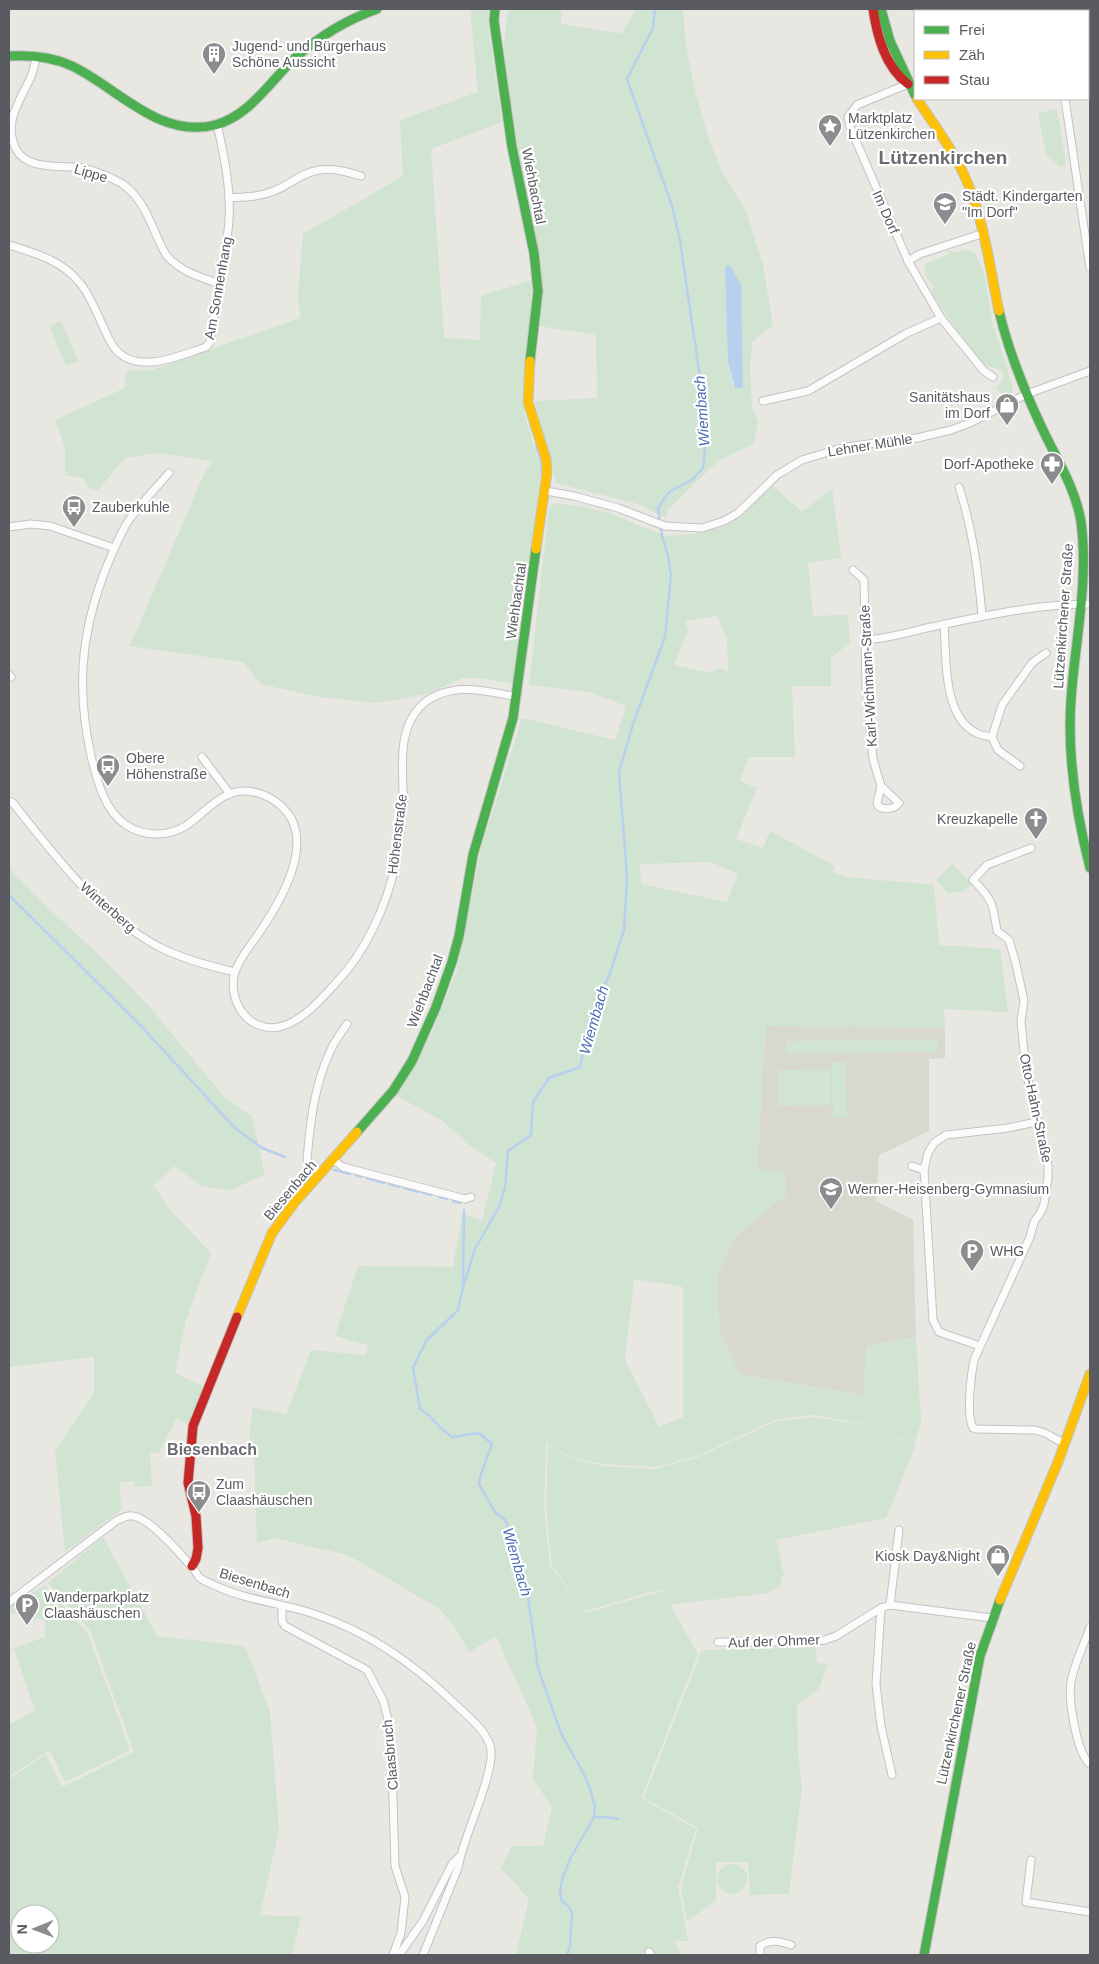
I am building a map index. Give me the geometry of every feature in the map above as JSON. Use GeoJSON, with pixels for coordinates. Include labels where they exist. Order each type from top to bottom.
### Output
{"type":"FeatureCollection","features":[{"type":"Feature","properties":{"kind":"street"},"geometry":{"type":"LineString","coordinates":[[9,56],[37,56],[71,66],[96,80],[131,106],[165,123],[191,127],[217,124],[234,117],[248,107],[285,68],[314,42],[336,26],[361,11],[377,9]]}},
{"type":"Feature","properties":{"kind":"street","name":"Wiehbachtal"},"geometry":{"type":"LineString","coordinates":[[333,1160],[393,1091],[412,1061],[436,1007],[452,962],[459,936],[473,855],[508,740],[517,697],[546,491],[546,459],[528,402],[528,385],[538,290],[501,78],[494,21],[495,9]]}},
{"type":"Feature","properties":{"kind":"street","name":"Lützenkirchener Straße"},"geometry":{"type":"LineString","coordinates":[[873,9],[878,33],[887,56],[900,80],[908,84]]}},
{"type":"Feature","properties":{"kind":"street","name":"Lützenkirchener Straße"},"geometry":{"type":"LineString","coordinates":[[881,9],[887,36],[908,84],[914,92]]}},
{"type":"Feature","properties":{"kind":"street","name":"Lippe"},"geometry":{"type":"LineString","coordinates":[[37,56],[32,75],[12,118],[10,130],[12,140],[19,155],[30,162],[100,172],[123,185],[138,198],[147,211],[165,254],[178,266],[194,275],[220,284]]}},
{"type":"Feature","properties":{"kind":"street","name":"Im Dorf"},"geometry":{"type":"LineString","coordinates":[[908,84],[862,102],[850,112],[848,117],[850,127],[908,261],[941,318],[984,371],[993,376]]}},
{"type":"Feature","properties":{"kind":"street","name":"Lützenkirchener Straße"},"geometry":{"type":"LineString","coordinates":[[919,100],[952,150],[973,196],[984,232],[1004,330],[1013,361],[1026,394],[1074,494],[1080,516],[1083,562],[1071,700],[1070,760],[1072,790],[1090,868]]}},
{"type":"Feature","properties":{"kind":"street"},"geometry":{"type":"LineString","coordinates":[[1065,100],[1087,222],[1090,268]]}},
{"type":"Feature","properties":{"kind":"street","name":"Am Sonnenhang"},"geometry":{"type":"LineString","coordinates":[[9,245],[43,256],[69,271],[85,289],[112,345],[126,358],[143,362],[157,361],[206,347],[210,342],[226,249],[229,218],[229,198],[223,150],[217,124]]}},
{"type":"Feature","properties":{"kind":"street"},"geometry":{"type":"LineString","coordinates":[[229,198],[254,197],[265,194],[310,172],[319,170],[339,170],[361,176]]}},
{"type":"Feature","properties":{"kind":"street"},"geometry":{"type":"LineString","coordinates":[[908,261],[920,254],[984,232]]}},
{"type":"Feature","properties":{"kind":"street"},"geometry":{"type":"LineString","coordinates":[[763,401],[808,391],[907,333],[941,318]]}},
{"type":"Feature","properties":{"kind":"street","name":"Lehner Mühle"},"geometry":{"type":"LineString","coordinates":[[546,491],[574,496],[618,508],[655,524],[702,528],[724,521],[738,513],[777,475],[802,460],[845,447],[917,438],[951,430],[970,423],[1026,394],[1090,371]]}},
{"type":"Feature","properties":{"kind":"street","name":"Höhenstraße"},"geometry":{"type":"LineString","coordinates":[[169,472],[129,520],[114,548],[93,603],[82,661],[82,707],[85,729],[102,792],[112,812],[126,825],[144,834],[172,832],[186,826],[213,802],[230,794],[243,791],[256,792],[270,797],[290,816],[296,830],[297,846],[295,861],[288,880],[269,918],[240,960],[235,972],[234,999],[241,1013],[252,1022],[267,1028],[278,1027],[290,1023],[305,1013],[342,976],[370,933],[390,884],[403,804],[403,745],[407,727],[414,714],[424,704],[442,693],[464,689],[517,697]]}},
{"type":"Feature","properties":{"kind":"street"},"geometry":{"type":"LineString","coordinates":[[959,486],[970,520],[978,565],[982,615]]}},
{"type":"Feature","properties":{"kind":"street"},"geometry":{"type":"LineString","coordinates":[[9,527],[31,524],[50,526],[114,548]]}},
{"type":"Feature","properties":{"kind":"street","name":"Karl-Wichmann-Straße"},"geometry":{"type":"LineString","coordinates":[[853,570],[864,580],[866,689],[873,759],[880,786]]}},
{"type":"Feature","properties":{"kind":"street"},"geometry":{"type":"LineString","coordinates":[[864,640],[883,638],[982,615],[1042,606],[1090,604]]}},
{"type":"Feature","properties":{"kind":"street"},"geometry":{"type":"LineString","coordinates":[[944,624],[952,704],[963,723],[975,732],[992,737]]}},
{"type":"Feature","properties":{"kind":"street"},"geometry":{"type":"LineString","coordinates":[[1020,766],[1005,757],[998,750],[992,737],[1002,705],[1032,663],[1046,653]]}},
{"type":"Feature","properties":{"kind":"street"},"geometry":{"type":"LineString","coordinates":[[202,757],[230,794]]}},
{"type":"Feature","properties":{"kind":"street","name":"Winterberg"},"geometry":{"type":"LineString","coordinates":[[9,801],[13,803],[78,882],[121,922],[160,947],[200,963],[235,972]]}},
{"type":"Feature","properties":{"kind":"street","name":"Otto-Hahn-Straße"},"geometry":{"type":"LineString","coordinates":[[1031,848],[987,865],[973,880],[993,903],[997,931],[1009,940],[1016,964],[1024,1001],[1021,1021],[1026,1072],[1036,1122],[1042,1138],[1048,1166],[1048,1178],[1041,1212],[1034,1222],[1030,1237],[980,1346],[971,1374],[971,1420],[973,1428],[1035,1430],[1045,1432],[1065,1444]]}},
{"type":"Feature","properties":{"kind":"street"},"geometry":{"type":"LineString","coordinates":[[320,1173],[307,1160],[312,1112],[329,1052],[347,1024]]}},
{"type":"Feature","properties":{"kind":"street"},"geometry":{"type":"LineString","coordinates":[[980,1346],[940,1332],[935,1327],[933,1320],[925,1161],[938,1139],[946,1135],[1008,1128],[1036,1122]]}},
{"type":"Feature","properties":{"kind":"street","name":"Biesenbach"},"geometry":{"type":"LineString","coordinates":[[424,1955],[458,1868],[460,1856],[488,1771],[491,1757],[490,1744],[482,1733],[437,1687],[396,1656],[353,1630],[316,1614],[218,1587],[199,1577],[192,1566],[196,1559],[198,1548],[196,1516],[188,1483],[194,1426],[264,1249],[272,1233],[294,1202],[320,1173],[333,1160],[343,1167],[466,1199],[471,1197]]}},
{"type":"Feature","properties":{"kind":"street"},"geometry":{"type":"LineString","coordinates":[[912,1166],[924,1170]]}},
{"type":"Feature","properties":{"kind":"street","name":"Lützenkirchener Straße"},"geometry":{"type":"LineString","coordinates":[[924,1955],[980,1656],[992,1618],[1065,1444],[1090,1374]]}},
{"type":"Feature","properties":{"kind":"street"},"geometry":{"type":"LineString","coordinates":[[9,1602],[125,1516],[134,1516],[142,1519],[192,1566]]}},
{"type":"Feature","properties":{"kind":"street"},"geometry":{"type":"LineString","coordinates":[[890,1605],[899,1530]]}},
{"type":"Feature","properties":{"kind":"street","name":"Auf der Ohmer"},"geometry":{"type":"LineString","coordinates":[[718,1642],[805,1642],[825,1640],[836,1636],[881,1608],[890,1605],[992,1618]]}},
{"type":"Feature","properties":{"kind":"street","name":"Claasbruch"},"geometry":{"type":"LineString","coordinates":[[282,1606],[282,1622],[285,1626],[367,1670],[383,1700],[390,1727],[395,1866],[405,1897],[400,1933],[393,1955]]}},
{"type":"Feature","properties":{"kind":"street"},"geometry":{"type":"LineString","coordinates":[[881,1608],[876,1684],[881,1726],[892,1774]]}},
{"type":"Feature","properties":{"kind":"street"},"geometry":{"type":"LineString","coordinates":[[1090,1627],[1071,1680],[1070,1695],[1080,1752],[1090,1764]]}},
{"type":"Feature","properties":{"kind":"street"},"geometry":{"type":"LineString","coordinates":[[399,1955],[423,1920],[452,1864],[460,1856]]}},
{"type":"Feature","properties":{"kind":"street"},"geometry":{"type":"LineString","coordinates":[[1031,1860],[1026,1902],[1090,1912]]}},
{"type":"Feature","properties":{"kind":"street"},"geometry":{"type":"LineString","coordinates":[[760,1955],[760,1946],[768,1941],[781,1941],[791,1945]]}},
{"type":"Feature","properties":{"kind":"shaded area","name":"Werner-Heisenberg-Gymnasium"},"geometry":{"type":"Polygon","coordinates":[[[766,1026],[945,1028],[945,1058],[929,1059],[929,1131],[879,1155],[876,1201],[913,1220],[916,1337],[866,1346],[864,1395],[739,1374],[719,1330],[717,1277],[734,1238],[786,1195],[757,1171],[766,1026]]]}},
{"type":"Feature","properties":{"kind":"green space"},"geometry":{"type":"Polygon","coordinates":[[[470,9],[489,9],[488,24],[502,122],[431,149],[444,338],[480,340],[481,296],[532,280],[531,316],[525,371],[524,413],[540,466],[540,481],[534,521],[537,522],[514,684],[480,678],[463,678],[427,694],[375,703],[319,697],[261,684],[243,662],[130,646],[204,474],[213,461],[157,453],[125,458],[98,490],[89,488],[83,478],[65,475],[65,448],[55,420],[125,388],[126,371],[152,370],[300,318],[298,296],[303,234],[403,176],[400,120],[478,92],[470,9]]]}},
{"type":"Feature","properties":{"kind":"green space"},"geometry":{"type":"Polygon","coordinates":[[[508,9],[562,9],[561,24],[621,34],[636,9],[683,10],[686,47],[708,137],[721,170],[746,211],[763,265],[773,325],[752,342],[750,367],[752,407],[758,422],[754,444],[718,461],[667,510],[666,518],[638,504],[556,483],[535,401],[597,398],[596,335],[539,326],[540,266],[505,75],[503,53],[508,9]],[[731,266],[725,269],[728,360],[734,388],[743,388],[742,349],[736,277],[731,266]]]}},
{"type":"Feature","properties":{"kind":"green space"},"geometry":{"type":"Polygon","coordinates":[[[1057,109],[1066,166],[1060,167],[1046,154],[1038,113],[1057,109]]]}},
{"type":"Feature","properties":{"kind":"green space"},"geometry":{"type":"Polygon","coordinates":[[[952,250],[954,253],[967,250],[975,253],[984,273],[993,325],[1013,387],[1011,394],[1005,398],[995,387],[1003,381],[1001,370],[982,364],[957,331],[931,291],[934,286],[926,275],[927,263],[949,254],[948,251],[952,250]]]}},
{"type":"Feature","properties":{"kind":"green space"},"geometry":{"type":"Polygon","coordinates":[[[61,321],[78,361],[66,366],[49,326],[61,321]]]}},
{"type":"Feature","properties":{"kind":"green space"},"geometry":{"type":"Polygon","coordinates":[[[773,486],[802,512],[832,489],[841,558],[808,563],[813,616],[848,615],[850,642],[831,658],[831,686],[792,686],[795,757],[748,757],[740,781],[757,788],[736,839],[763,848],[770,831],[835,866],[832,872],[845,877],[934,885],[939,945],[1000,949],[1008,1012],[944,1009],[945,1028],[766,1026],[757,1170],[785,1171],[786,1195],[734,1238],[717,1277],[719,1330],[739,1374],[863,1395],[866,1346],[916,1337],[921,1422],[915,1443],[859,1423],[814,1415],[777,1419],[695,1457],[655,1467],[603,1464],[570,1457],[546,1443],[544,1508],[550,1566],[586,1613],[662,1591],[664,1593],[662,1589],[585,1611],[552,1566],[546,1509],[548,1445],[570,1458],[603,1466],[654,1469],[696,1458],[777,1421],[814,1417],[859,1424],[916,1444],[886,1518],[776,1540],[784,1576],[781,1577],[781,1585],[769,1593],[670,1605],[698,1654],[641,1798],[696,1829],[678,1887],[688,1941],[674,1941],[681,1955],[516,1955],[529,1899],[501,1868],[512,1846],[543,1846],[552,1807],[533,1779],[537,1727],[496,1636],[469,1652],[456,1629],[440,1609],[348,1555],[274,1538],[257,1543],[254,1447],[248,1447],[253,1407],[286,1415],[311,1350],[365,1355],[369,1345],[335,1336],[358,1266],[453,1267],[462,1214],[482,1221],[496,1163],[469,1145],[443,1121],[397,1096],[430,1037],[457,971],[481,849],[522,718],[615,740],[626,706],[589,692],[529,685],[549,508],[554,503],[584,507],[612,514],[665,536],[695,534],[727,526],[773,486]],[[717,616],[685,621],[688,631],[674,665],[711,673],[718,668],[728,672],[727,637],[717,616]],[[711,862],[640,864],[641,884],[727,902],[738,874],[711,862]],[[634,1279],[625,1360],[659,1427],[683,1417],[683,1287],[634,1279]]]}},
{"type":"Feature","properties":{"kind":"green space"},"geometry":{"type":"Polygon","coordinates":[[[953,864],[972,884],[963,892],[947,893],[936,880],[953,864]]]}},
{"type":"Feature","properties":{"kind":"green space"},"geometry":{"type":"Polygon","coordinates":[[[9,868],[149,1006],[224,1097],[252,1116],[265,1175],[230,1190],[201,1186],[175,1166],[153,1185],[172,1212],[211,1253],[186,1320],[175,1373],[205,1387],[190,1425],[176,1419],[159,1453],[150,1453],[152,1486],[135,1487],[134,1481],[120,1482],[121,1510],[65,1552],[55,1451],[94,1393],[94,1357],[9,1367],[9,868]]]}},
{"type":"Feature","properties":{"kind":"green space"},"geometry":{"type":"Polygon","coordinates":[[[938,1040],[938,1052],[786,1053],[786,1041],[938,1040]]]}},
{"type":"Feature","properties":{"kind":"green space"},"geometry":{"type":"Polygon","coordinates":[[[832,1062],[845,1062],[847,1118],[833,1118],[832,1062]]]}},
{"type":"Feature","properties":{"kind":"green space"},"geometry":{"type":"Polygon","coordinates":[[[831,1069],[831,1105],[779,1106],[778,1070],[831,1069]]]}},
{"type":"Feature","properties":{"kind":"green space"},"geometry":{"type":"Polygon","coordinates":[[[103,1537],[157,1636],[245,1646],[270,1712],[279,1829],[260,1915],[301,1917],[292,1955],[9,1955],[9,1779],[46,1754],[62,1787],[134,1752],[90,1630],[48,1583],[103,1537]]]}},
{"type":"Feature","properties":{"kind":"green space"},"geometry":{"type":"Polygon","coordinates":[[[45,1585],[88,1634],[130,1750],[65,1782],[50,1750],[9,1776],[9,1725],[35,1711],[14,1648],[45,1637],[45,1620],[9,1612],[9,1607],[45,1585]]]}},
{"type":"Feature","properties":{"kind":"green space"},"geometry":{"type":"Polygon","coordinates":[[[816,1647],[817,1663],[828,1664],[819,1689],[797,1705],[798,1752],[802,1788],[789,1894],[750,1895],[748,1862],[716,1862],[716,1901],[687,1921],[681,1888],[698,1828],[644,1798],[702,1650],[816,1647]]]}},
{"type":"Feature","properties":{"kind":"green space"},"geometry":{"type":"Polygon","coordinates":[[[732,1864],[742,1869],[747,1879],[742,1889],[732,1894],[722,1889],[717,1879],[722,1869],[732,1864]]]}},
{"type":"Feature","properties":{"kind":"water"},"geometry":{"type":"Polygon","coordinates":[[[726,265],[731,266],[741,284],[743,388],[735,388],[728,361],[726,265]]]}},
{"type":"Feature","properties":{"kind":"waterway","name":"Wiembach"},"geometry":{"type":"LineString","coordinates":[[567,1955],[570,1946],[572,1913],[569,1907],[562,1901],[560,1893],[562,1880],[570,1859],[594,1817],[595,1807],[590,1788],[561,1733],[538,1668],[528,1597],[506,1521],[495,1512],[479,1484],[492,1444],[479,1433],[452,1437],[420,1409],[413,1368],[426,1341],[458,1310],[475,1249],[499,1207],[505,1188],[508,1151],[531,1135],[533,1102],[549,1078],[580,1067],[590,1022],[610,973],[624,930],[627,877],[619,772],[634,721],[665,637],[671,575],[658,508],[669,492],[693,479],[703,468],[706,435],[705,411],[680,241],[672,206],[627,79],[653,28],[655,9]]}},
{"type":"Feature","properties":{"kind":"waterway"},"geometry":{"type":"LineString","coordinates":[[536,445],[541,463],[542,478]]}},
{"type":"Feature","properties":{"kind":"waterway"},"geometry":{"type":"LineString","coordinates":[[531,557],[538,506]]}},
{"type":"Feature","properties":{"kind":"waterway"},"geometry":{"type":"LineString","coordinates":[[9,895],[142,1027],[234,1127],[262,1148],[285,1157]]}},
{"type":"Feature","properties":{"kind":"waterway"},"geometry":{"type":"LineString","coordinates":[[334,1170],[350,1174]]}},
{"type":"Feature","properties":{"kind":"waterway"},"geometry":{"type":"LineString","coordinates":[[356,1175],[361,1177]]}},
{"type":"Feature","properties":{"kind":"waterway"},"geometry":{"type":"LineString","coordinates":[[367,1178],[384,1183]]}},
{"type":"Feature","properties":{"kind":"waterway"},"geometry":{"type":"LineString","coordinates":[[389,1184],[400,1187]]}},
{"type":"Feature","properties":{"kind":"waterway"},"geometry":{"type":"LineString","coordinates":[[404,1188],[418,1192]]}},
{"type":"Feature","properties":{"kind":"waterway"},"geometry":{"type":"LineString","coordinates":[[421,1192],[431,1195]]}},
{"type":"Feature","properties":{"kind":"waterway"},"geometry":{"type":"LineString","coordinates":[[439,1197],[447,1199]]}},
{"type":"Feature","properties":{"kind":"waterway"},"geometry":{"type":"LineString","coordinates":[[453,1201],[460,1203]]}},
{"type":"Feature","properties":{"kind":"waterway"},"geometry":{"type":"LineString","coordinates":[[463,1286],[464,1210]]}},
{"type":"Feature","properties":{"kind":"waterway"},"geometry":{"type":"LineString","coordinates":[[594,1817],[618,1819]]}},
{"type":"Feature","properties":{"kind":"traffic: fast"},"geometry":{"type":"LineString","coordinates":[[9,56],[41,57],[65,63],[89,75],[140,109],[176,125],[195,127],[215,125],[239,114],[249,106],[296,57],[314,42],[344,23],[377,9]]}},
{"type":"Feature","properties":{"kind":"traffic: fast"},"geometry":{"type":"LineString","coordinates":[[495,9],[494,21],[512,147],[534,253],[538,291],[530,361]]}},
{"type":"Feature","properties":{"kind":"traffic: fast"},"geometry":{"type":"LineString","coordinates":[[881,9],[890,41],[914,93]]}},
{"type":"Feature","properties":{"kind":"traffic: fast"},"geometry":{"type":"LineString","coordinates":[[999,311],[1007,342],[1018,371],[1035,414],[1065,474],[1075,498],[1081,522],[1083,544],[1082,589],[1071,700],[1070,743],[1077,806],[1090,868]]}},
{"type":"Feature","properties":{"kind":"traffic: fast"},"geometry":{"type":"LineString","coordinates":[[357,1132],[393,1091],[412,1061],[436,1007],[452,962],[459,936],[473,855],[513,718],[536,549]]}},
{"type":"Feature","properties":{"kind":"traffic: fast"},"geometry":{"type":"LineString","coordinates":[[924,1955],[980,1656],[1000,1600]]}},
{"type":"Feature","properties":{"kind":"traffic: slow"},"geometry":{"type":"LineString","coordinates":[[918,100],[951,151],[968,184],[983,231],[999,311]]}},
{"type":"Feature","properties":{"kind":"traffic: slow"},"geometry":{"type":"LineString","coordinates":[[530,361],[528,402],[546,459],[547,473],[536,549]]}},
{"type":"Feature","properties":{"kind":"traffic: slow"},"geometry":{"type":"LineString","coordinates":[[237,1317],[272,1233],[295,1202],[357,1132]]}},
{"type":"Feature","properties":{"kind":"traffic: slow"},"geometry":{"type":"LineString","coordinates":[[1000,1600],[1058,1462],[1090,1374]]}},
{"type":"Feature","properties":{"kind":"traffic: jam"},"geometry":{"type":"LineString","coordinates":[[873,9],[883,50],[893,69],[908,84]]}},
{"type":"Feature","properties":{"kind":"traffic: jam"},"geometry":{"type":"LineString","coordinates":[[192,1566],[196,1559],[198,1548],[196,1516],[188,1483],[193,1426],[237,1317]]}},
{"type":"Feature","properties":{"kind":"place","name":"Jugend- und Bürgerhaus Schöne Aussicht"},"geometry":{"type":"Point","coordinates":[214,75]}},
{"type":"Feature","properties":{"kind":"place","name":"Marktplatz Lützenkirchen"},"geometry":{"type":"Point","coordinates":[830,147]}},
{"type":"Feature","properties":{"kind":"place","name":"Städt. Kindergarten \"Im Dorf\""},"geometry":{"type":"Point","coordinates":[945,225]}},
{"type":"Feature","properties":{"kind":"place","name":"Sanitätshaus im Dorf"},"geometry":{"type":"Point","coordinates":[1007,426]}},
{"type":"Feature","properties":{"kind":"place","name":"Dorf-Apotheke"},"geometry":{"type":"Point","coordinates":[1052,485]}},
{"type":"Feature","properties":{"kind":"place","name":"Zauberkuhle"},"geometry":{"type":"Point","coordinates":[74,528]}},
{"type":"Feature","properties":{"kind":"place","name":"Obere Höhenstraße"},"geometry":{"type":"Point","coordinates":[108,787]}},
{"type":"Feature","properties":{"kind":"place","name":"Kreuzkapelle"},"geometry":{"type":"Point","coordinates":[1036,840]}},
{"type":"Feature","properties":{"kind":"place","name":"Werner-Heisenberg-Gymnasium"},"geometry":{"type":"Point","coordinates":[831,1210]}},
{"type":"Feature","properties":{"kind":"place","name":"WHG"},"geometry":{"type":"Point","coordinates":[972,1272]}},
{"type":"Feature","properties":{"kind":"place","name":"Zum Claashäuschen"},"geometry":{"type":"Point","coordinates":[199,1513]}},
{"type":"Feature","properties":{"kind":"place","name":"Kiosk Day&Night"},"geometry":{"type":"Point","coordinates":[998,1577]}},
{"type":"Feature","properties":{"kind":"place","name":"Wanderparkplatz Claashäuschen"},"geometry":{"type":"Point","coordinates":[27,1626]}},
{"type":"Feature","properties":{"kind":"district","name":"Lützenkirchen"},"geometry":{"type":"Point","coordinates":[943,157]}},
{"type":"Feature","properties":{"kind":"district","name":"Biesenbach"},"geometry":{"type":"Point","coordinates":[212,1449]}}]}
